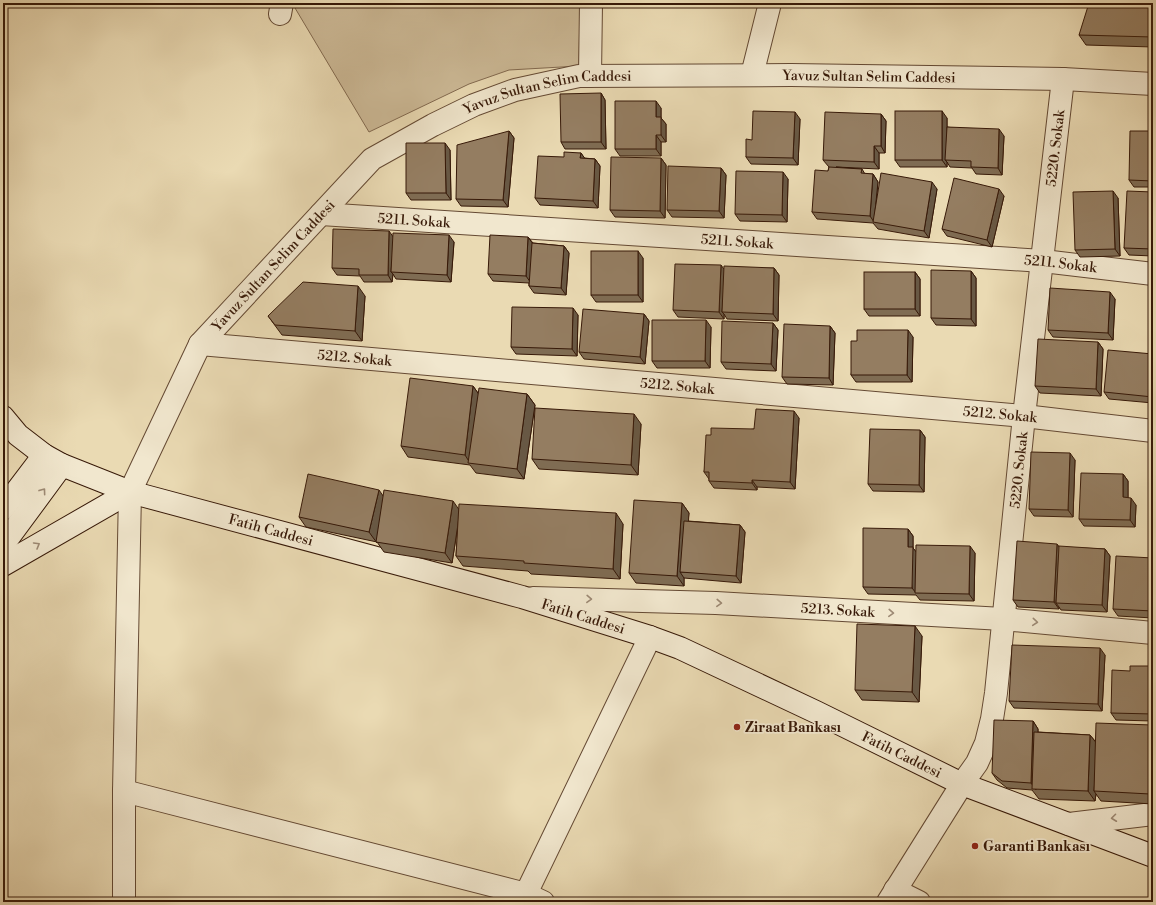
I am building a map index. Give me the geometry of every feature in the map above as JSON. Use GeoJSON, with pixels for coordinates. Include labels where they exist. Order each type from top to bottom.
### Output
{"type":"FeatureCollection","features":[{"type":"Feature","properties":{"kind":"street"},"geometry":{"type":"LineString","coordinates":[[590,76],[591,3]]}},
{"type":"Feature","properties":{"kind":"street"},"geometry":{"type":"LineString","coordinates":[[752,74],[770,3]]}},
{"type":"Feature","properties":{"kind":"street","name":"Yavuz Sultan Selim Caddesi"},"geometry":{"type":"LineString","coordinates":[[130,492],[200,344],[372,159],[433,125],[474,105],[515,90],[579,76],[752,74],[1063,78],[1153,84]]}},
{"type":"Feature","properties":{"kind":"street","name":"5220. Sokak"},"geometry":{"type":"LineString","coordinates":[[892,896],[962,784],[977,763],[986,743],[992,719],[996,693],[1024,416],[1063,78]]}},
{"type":"Feature","properties":{"kind":"street","name":"5211. Sokak"},"geometry":{"type":"LineString","coordinates":[[321,214],[1043,261],[1153,274]]}},
{"type":"Feature","properties":{"kind":"street","name":"5212. Sokak"},"geometry":{"type":"LineString","coordinates":[[200,344],[1024,416],[1153,431]]}},
{"type":"Feature","properties":{"kind":"street","name":"Fatih Caddesi"},"geometry":{"type":"LineString","coordinates":[[3,417],[18,435],[53,460],[130,492],[522,597],[650,637],[680,648],[816,712],[962,784],[1153,856]]}},
{"type":"Feature","properties":{"kind":"street"},"geometry":{"type":"LineString","coordinates":[[3,509],[53,460]]}},
{"type":"Feature","properties":{"kind":"street"},"geometry":{"type":"LineString","coordinates":[[3,545],[53,460]]}},
{"type":"Feature","properties":{"kind":"street"},"geometry":{"type":"LineString","coordinates":[[3,565],[130,492]]}},
{"type":"Feature","properties":{"kind":"street"},"geometry":{"type":"LineString","coordinates":[[124,902],[124,791],[130,492]]}},
{"type":"Feature","properties":{"kind":"street","name":"5213. Sokak"},"geometry":{"type":"LineString","coordinates":[[522,597],[716,603],[1003,619],[1153,633]]}},
{"type":"Feature","properties":{"kind":"street"},"geometry":{"type":"LineString","coordinates":[[124,791],[530,899],[650,637]]}},
{"type":"Feature","properties":{"kind":"street"},"geometry":{"type":"LineString","coordinates":[[1068,824],[1153,814]]}},
{"type":"Feature","properties":{"kind":"street"},"geometry":{"type":"LineString","coordinates":[[892,896],[919,902]]}},
{"type":"Feature","properties":{"kind":"shaded area"},"geometry":{"type":"Polygon","coordinates":[[[296,3],[580,3],[579,66],[509,70],[469,84],[369,132],[295,8],[296,3]]]}},
{"type":"Feature","properties":{"kind":"building"},"geometry":{"type":"Polygon","coordinates":[[[1089,3],[1153,3],[1153,37],[1079,35],[1089,3]]]}},
{"type":"Feature","properties":{"kind":"building"},"geometry":{"type":"Polygon","coordinates":[[[601,93],[601,142],[561,142],[560,94],[601,93]]]}},
{"type":"Feature","properties":{"kind":"building"},"geometry":{"type":"Polygon","coordinates":[[[615,101],[656,101],[656,117],[661,117],[661,135],[656,135],[656,149],[615,149],[615,101]]]}},
{"type":"Feature","properties":{"kind":"building"},"geometry":{"type":"Polygon","coordinates":[[[753,111],[795,112],[793,158],[746,157],[746,139],[752,140],[753,111]]]}},
{"type":"Feature","properties":{"kind":"building"},"geometry":{"type":"Polygon","coordinates":[[[895,111],[942,111],[942,160],[895,160],[895,111]]]}},
{"type":"Feature","properties":{"kind":"building"},"geometry":{"type":"Polygon","coordinates":[[[825,112],[881,114],[881,146],[874,146],[874,162],[823,160],[825,112]]]}},
{"type":"Feature","properties":{"kind":"building"},"geometry":{"type":"Polygon","coordinates":[[[947,127],[999,129],[998,168],[971,167],[971,161],[945,160],[947,127]]]}},
{"type":"Feature","properties":{"kind":"building"},"geometry":{"type":"Polygon","coordinates":[[[509,131],[503,200],[456,199],[457,145],[509,131]]]}},
{"type":"Feature","properties":{"kind":"building"},"geometry":{"type":"Polygon","coordinates":[[[1130,131],[1153,131],[1153,181],[1129,180],[1130,131]]]}},
{"type":"Feature","properties":{"kind":"building"},"geometry":{"type":"Polygon","coordinates":[[[406,143],[445,143],[446,193],[406,193],[406,143]]]}},
{"type":"Feature","properties":{"kind":"building"},"geometry":{"type":"Polygon","coordinates":[[[564,152],[581,153],[580,158],[595,159],[593,201],[535,198],[538,156],[564,157],[564,152]]]}},
{"type":"Feature","properties":{"kind":"building"},"geometry":{"type":"Polygon","coordinates":[[[611,157],[661,158],[660,211],[610,210],[611,157]]]}},
{"type":"Feature","properties":{"kind":"building"},"geometry":{"type":"Polygon","coordinates":[[[668,166],[721,168],[719,211],[667,210],[668,166]]]}},
{"type":"Feature","properties":{"kind":"building"},"geometry":{"type":"Polygon","coordinates":[[[829,167],[862,169],[861,173],[873,174],[870,216],[812,212],[815,170],[828,171],[829,167]]]}},
{"type":"Feature","properties":{"kind":"building"},"geometry":{"type":"Polygon","coordinates":[[[736,171],[783,172],[782,215],[735,214],[736,171]]]}},
{"type":"Feature","properties":{"kind":"building"},"geometry":{"type":"Polygon","coordinates":[[[881,173],[932,182],[924,231],[873,222],[881,173]]]}},
{"type":"Feature","properties":{"kind":"building"},"geometry":{"type":"Polygon","coordinates":[[[954,178],[999,189],[987,240],[942,229],[954,178]]]}},
{"type":"Feature","properties":{"kind":"building"},"geometry":{"type":"Polygon","coordinates":[[[1113,191],[1115,249],[1075,250],[1073,192],[1113,191]]]}},
{"type":"Feature","properties":{"kind":"building"},"geometry":{"type":"Polygon","coordinates":[[[1127,191],[1153,192],[1153,249],[1124,248],[1127,191]]]}},
{"type":"Feature","properties":{"kind":"building"},"geometry":{"type":"Polygon","coordinates":[[[333,229],[389,231],[388,275],[359,275],[359,269],[332,268],[333,229]]]}},
{"type":"Feature","properties":{"kind":"building"},"geometry":{"type":"Polygon","coordinates":[[[393,233],[449,235],[447,275],[391,272],[393,233]]]}},
{"type":"Feature","properties":{"kind":"building"},"geometry":{"type":"Polygon","coordinates":[[[490,235],[528,237],[526,276],[488,274],[490,235]]]}},
{"type":"Feature","properties":{"kind":"building"},"geometry":{"type":"Polygon","coordinates":[[[532,243],[564,246],[561,288],[529,286],[532,243]]]}},
{"type":"Feature","properties":{"kind":"building"},"geometry":{"type":"Polygon","coordinates":[[[591,251],[638,251],[638,295],[591,295],[591,251]]]}},
{"type":"Feature","properties":{"kind":"building"},"geometry":{"type":"Polygon","coordinates":[[[675,264],[721,265],[719,312],[673,310],[675,264]]]}},
{"type":"Feature","properties":{"kind":"building"},"geometry":{"type":"Polygon","coordinates":[[[724,266],[774,268],[773,314],[722,312],[724,266]]]}},
{"type":"Feature","properties":{"kind":"building"},"geometry":{"type":"Polygon","coordinates":[[[931,270],[971,271],[971,319],[931,318],[931,270]]]}},
{"type":"Feature","properties":{"kind":"building"},"geometry":{"type":"Polygon","coordinates":[[[864,272],[915,272],[915,309],[864,309],[864,272]]]}},
{"type":"Feature","properties":{"kind":"building"},"geometry":{"type":"Polygon","coordinates":[[[303,282],[358,286],[355,331],[275,325],[268,316],[303,282]]]}},
{"type":"Feature","properties":{"kind":"building"},"geometry":{"type":"Polygon","coordinates":[[[1050,288],[1110,292],[1108,333],[1048,330],[1050,288]]]}},
{"type":"Feature","properties":{"kind":"building"},"geometry":{"type":"Polygon","coordinates":[[[512,307],[573,308],[572,349],[511,347],[512,307]]]}},
{"type":"Feature","properties":{"kind":"building"},"geometry":{"type":"Polygon","coordinates":[[[583,309],[644,314],[640,357],[579,352],[583,309]]]}},
{"type":"Feature","properties":{"kind":"building"},"geometry":{"type":"Polygon","coordinates":[[[652,320],[706,320],[705,361],[652,361],[652,320]]]}},
{"type":"Feature","properties":{"kind":"building"},"geometry":{"type":"Polygon","coordinates":[[[722,321],[773,323],[771,364],[721,362],[722,321]]]}},
{"type":"Feature","properties":{"kind":"building"},"geometry":{"type":"Polygon","coordinates":[[[784,324],[830,326],[829,378],[782,377],[784,324]]]}},
{"type":"Feature","properties":{"kind":"building"},"geometry":{"type":"Polygon","coordinates":[[[857,330],[908,330],[907,375],[851,375],[851,341],[857,341],[857,330]]]}},
{"type":"Feature","properties":{"kind":"building"},"geometry":{"type":"Polygon","coordinates":[[[1038,339],[1098,342],[1096,389],[1035,386],[1038,339]]]}},
{"type":"Feature","properties":{"kind":"building"},"geometry":{"type":"Polygon","coordinates":[[[1108,350],[1153,354],[1153,397],[1104,392],[1108,350]]]}},
{"type":"Feature","properties":{"kind":"building"},"geometry":{"type":"Polygon","coordinates":[[[410,378],[473,386],[465,455],[401,446],[410,378]]]}},
{"type":"Feature","properties":{"kind":"building"},"geometry":{"type":"Polygon","coordinates":[[[479,388],[527,394],[517,469],[468,463],[479,388]]]}},
{"type":"Feature","properties":{"kind":"building"},"geometry":{"type":"Polygon","coordinates":[[[535,408],[634,414],[631,465],[532,459],[535,408]]]}},
{"type":"Feature","properties":{"kind":"building"},"geometry":{"type":"Polygon","coordinates":[[[756,409],[794,411],[790,482],[752,480],[752,483],[709,481],[709,472],[704,472],[706,435],[711,435],[711,428],[754,429],[756,409]]]}},
{"type":"Feature","properties":{"kind":"building"},"geometry":{"type":"Polygon","coordinates":[[[870,429],[920,430],[919,485],[868,484],[870,429]]]}},
{"type":"Feature","properties":{"kind":"building"},"geometry":{"type":"Polygon","coordinates":[[[1031,452],[1070,453],[1068,510],[1029,509],[1031,452]]]}},
{"type":"Feature","properties":{"kind":"building"},"geometry":{"type":"Polygon","coordinates":[[[1081,473],[1123,474],[1123,497],[1131,498],[1130,520],[1079,519],[1081,473]]]}},
{"type":"Feature","properties":{"kind":"building"},"geometry":{"type":"Polygon","coordinates":[[[308,474],[379,490],[369,532],[299,517],[308,474]]]}},
{"type":"Feature","properties":{"kind":"building"},"geometry":{"type":"Polygon","coordinates":[[[384,490],[453,501],[445,553],[376,542],[384,490]]]}},
{"type":"Feature","properties":{"kind":"building"},"geometry":{"type":"Polygon","coordinates":[[[634,500],[682,503],[677,576],[629,573],[634,500]]]}},
{"type":"Feature","properties":{"kind":"building"},"geometry":{"type":"Polygon","coordinates":[[[459,504],[616,513],[613,569],[524,563],[524,561],[456,556],[459,504]]]}},
{"type":"Feature","properties":{"kind":"building"},"geometry":{"type":"Polygon","coordinates":[[[684,521],[740,525],[736,576],[680,572],[684,521]]]}},
{"type":"Feature","properties":{"kind":"building"},"geometry":{"type":"Polygon","coordinates":[[[863,528],[908,529],[908,547],[913,547],[912,588],[863,587],[863,528]]]}},
{"type":"Feature","properties":{"kind":"building"},"geometry":{"type":"Polygon","coordinates":[[[1017,541],[1057,544],[1054,602],[1013,600],[1017,541]]]}},
{"type":"Feature","properties":{"kind":"building"},"geometry":{"type":"Polygon","coordinates":[[[916,545],[970,546],[969,594],[915,593],[916,545]]]}},
{"type":"Feature","properties":{"kind":"building"},"geometry":{"type":"Polygon","coordinates":[[[1059,546],[1105,549],[1102,605],[1056,603],[1059,546]]]}},
{"type":"Feature","properties":{"kind":"building"},"geometry":{"type":"Polygon","coordinates":[[[1116,556],[1153,558],[1153,611],[1113,609],[1116,556]]]}},
{"type":"Feature","properties":{"kind":"building"},"geometry":{"type":"Polygon","coordinates":[[[857,624],[915,626],[912,692],[855,690],[857,624]]]}},
{"type":"Feature","properties":{"kind":"building"},"geometry":{"type":"Polygon","coordinates":[[[1012,645],[1100,648],[1098,704],[1009,701],[1012,645]]]}},
{"type":"Feature","properties":{"kind":"building"},"geometry":{"type":"Polygon","coordinates":[[[1130,666],[1153,666],[1153,714],[1111,713],[1112,670],[1130,671],[1130,666]]]}},
{"type":"Feature","properties":{"kind":"building"},"geometry":{"type":"Polygon","coordinates":[[[994,720],[1033,721],[1031,783],[1002,781],[992,773],[994,720]]]}},
{"type":"Feature","properties":{"kind":"building"},"geometry":{"type":"Polygon","coordinates":[[[1096,723],[1152,725],[1150,794],[1094,791],[1096,723]]]}},
{"type":"Feature","properties":{"kind":"building"},"geometry":{"type":"Polygon","coordinates":[[[1034,732],[1090,735],[1088,791],[1032,789],[1034,732]]]}},
{"type":"Feature","properties":{"kind":"place","name":"Ziraat Bankası"},"geometry":{"type":"Point","coordinates":[737,727]}},
{"type":"Feature","properties":{"kind":"place","name":"Garanti Bankası"},"geometry":{"type":"Point","coordinates":[975,846]}}]}
